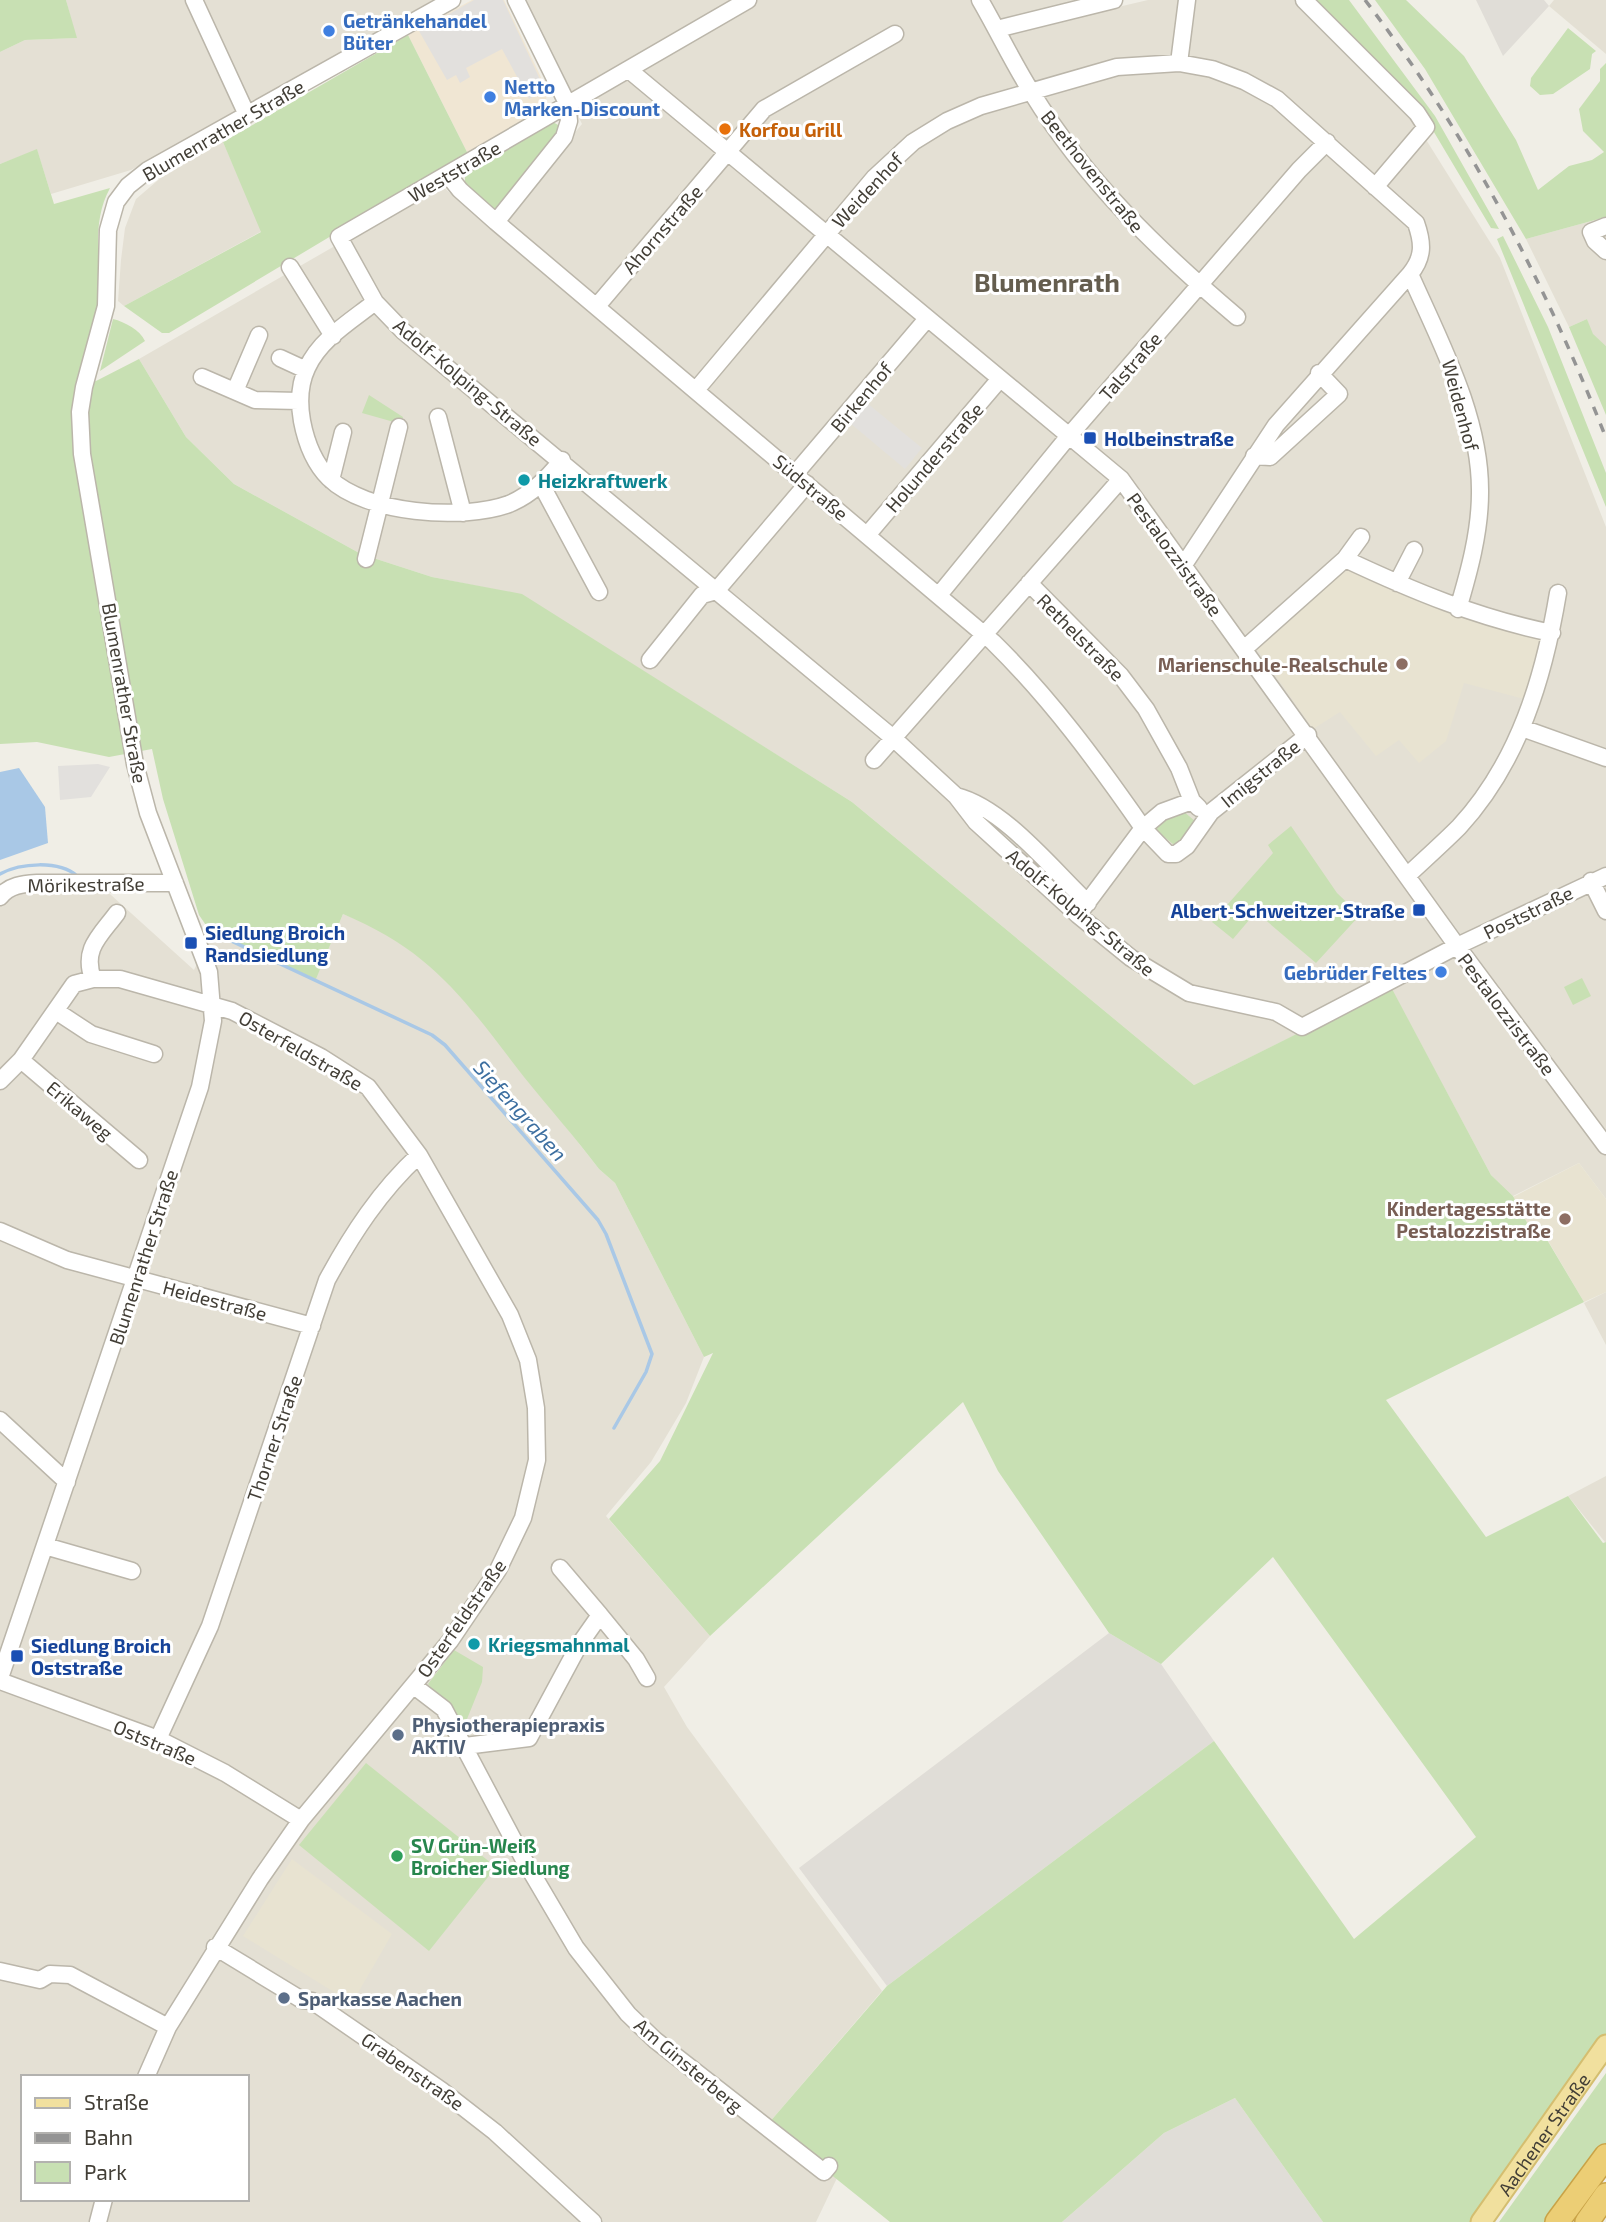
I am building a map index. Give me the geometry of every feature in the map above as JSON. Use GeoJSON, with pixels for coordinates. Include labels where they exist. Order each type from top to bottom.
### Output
{"type":"FeatureCollection","features":[{"type":"Feature","properties":{"kind":"highway"},"geometry":{"type":"LineString","coordinates":[[1556,2222],[1606,2156]]}},
{"type":"Feature","properties":{"kind":"highway"},"geometry":{"type":"LineString","coordinates":[[1587,2222],[1606,2195]]}},
{"type":"Feature","properties":{"kind":"main road","name":"Aachener Straße"},"geometry":{"type":"LineString","coordinates":[[1481,2222],[1606,2045]]}},
{"type":"Feature","properties":{"kind":"street"},"geometry":{"type":"LineString","coordinates":[[194,0],[247,115]]}},
{"type":"Feature","properties":{"kind":"street","name":"Blumenrather Straße"},"geometry":{"type":"LineString","coordinates":[[0,1680],[200,1087],[209,1055],[213,1005],[203,951],[148,813],[135,764],[82,454],[80,412],[106,306],[108,230],[116,202],[128,186],[148,170],[452,0]]}},
{"type":"Feature","properties":{"kind":"street"},"geometry":{"type":"LineString","coordinates":[[496,222],[564,137],[569,121],[568,103],[516,0]]}},
{"type":"Feature","properties":{"kind":"street","name":"Weststraße"},"geometry":{"type":"LineString","coordinates":[[339,237],[748,0]]}},
{"type":"Feature","properties":{"kind":"street","name":"Beethovenstraße"},"geometry":{"type":"LineString","coordinates":[[980,0],[1031,92],[1098,183],[1156,246],[1237,317]]}},
{"type":"Feature","properties":{"kind":"street"},"geometry":{"type":"LineString","coordinates":[[997,29],[1114,0]]}},
{"type":"Feature","properties":{"kind":"street"},"geometry":{"type":"LineString","coordinates":[[1179,63],[1187,0]]}},
{"type":"Feature","properties":{"kind":"street"},"geometry":{"type":"LineString","coordinates":[[1304,0],[1417,113],[1426,127],[1375,187]]}},
{"type":"Feature","properties":{"kind":"street","name":"Ahornstraße"},"geometry":{"type":"LineString","coordinates":[[597,306],[770,104],[895,34]]}},
{"type":"Feature","properties":{"kind":"street","name":"Weidenhof"},"geometry":{"type":"LineString","coordinates":[[696,390],[825,234],[887,164],[913,142],[947,121],[981,106],[1117,67],[1179,63],[1212,69],[1244,80],[1277,99],[1416,223],[1422,242],[1420,260],[1410,274],[1459,383],[1480,489],[1477,528],[1458,609]]}},
{"type":"Feature","properties":{"kind":"street","name":"Pestalozzistraße"},"geometry":{"type":"LineString","coordinates":[[629,70],[926,320],[1121,479],[1308,735],[1457,946],[1604,1140]]}},
{"type":"Feature","properties":{"kind":"street","name":"Talstraße"},"geometry":{"type":"LineString","coordinates":[[939,595],[1068,437],[1291,179],[1327,142]]}},
{"type":"Feature","properties":{"kind":"street","name":"Südstraße"},"geometry":{"type":"LineString","coordinates":[[448,175],[460,190],[496,222],[983,633],[1030,678],[1080,738],[1143,828]]}},
{"type":"Feature","properties":{"kind":"street"},"geometry":{"type":"LineString","coordinates":[[1598,229],[1595,241],[1606,251]]}},
{"type":"Feature","properties":{"kind":"street","name":"Adolf-Kolping-Straße"},"geometry":{"type":"LineString","coordinates":[[339,237],[375,302],[412,339],[562,460],[892,737],[956,796],[975,822],[1083,909],[1131,958],[1177,988],[1201,997],[1276,1012],[1302,1027]]}},
{"type":"Feature","properties":{"kind":"street"},"geometry":{"type":"LineString","coordinates":[[290,267],[333,336]]}},
{"type":"Feature","properties":{"kind":"street"},"geometry":{"type":"LineString","coordinates":[[1183,566],[1254,456],[1319,373],[1410,274]]}},
{"type":"Feature","properties":{"kind":"street"},"geometry":{"type":"LineString","coordinates":[[375,302],[323,344],[306,370],[299,401],[304,432],[314,458],[331,480],[358,495],[381,503],[426,512],[463,513],[509,504],[541,484],[562,460]]}},
{"type":"Feature","properties":{"kind":"street","name":"Birkenhof"},"geometry":{"type":"LineString","coordinates":[[801,479],[926,320]]}},
{"type":"Feature","properties":{"kind":"street"},"geometry":{"type":"LineString","coordinates":[[235,391],[259,335]]}},
{"type":"Feature","properties":{"kind":"street"},"geometry":{"type":"LineString","coordinates":[[280,358],[306,370]]}},
{"type":"Feature","properties":{"kind":"street"},"geometry":{"type":"LineString","coordinates":[[1254,456],[1270,457],[1339,394],[1319,373]]}},
{"type":"Feature","properties":{"kind":"street"},"geometry":{"type":"LineString","coordinates":[[202,377],[255,400],[299,401]]}},
{"type":"Feature","properties":{"kind":"street","name":"Holunderstraße"},"geometry":{"type":"LineString","coordinates":[[868,534],[999,380]]}},
{"type":"Feature","properties":{"kind":"street"},"geometry":{"type":"LineString","coordinates":[[438,417],[463,513]]}},
{"type":"Feature","properties":{"kind":"street"},"geometry":{"type":"LineString","coordinates":[[366,559],[399,427]]}},
{"type":"Feature","properties":{"kind":"street"},"geometry":{"type":"LineString","coordinates":[[331,480],[343,432]]}},
{"type":"Feature","properties":{"kind":"street"},"geometry":{"type":"LineString","coordinates":[[650,660],[702,595],[716,591],[801,479]]}},
{"type":"Feature","properties":{"kind":"street"},"geometry":{"type":"LineString","coordinates":[[874,760],[1121,479]]}},
{"type":"Feature","properties":{"kind":"street"},"geometry":{"type":"LineString","coordinates":[[541,484],[599,592]]}},
{"type":"Feature","properties":{"kind":"street"},"geometry":{"type":"LineString","coordinates":[[1244,649],[1345,559],[1361,537]]}},
{"type":"Feature","properties":{"kind":"street"},"geometry":{"type":"LineString","coordinates":[[1397,583],[1414,550]]}},
{"type":"Feature","properties":{"kind":"street"},"geometry":{"type":"LineString","coordinates":[[1345,559],[1458,609],[1509,625],[1552,633]]}},
{"type":"Feature","properties":{"kind":"street","name":"Rethelstraße"},"geometry":{"type":"LineString","coordinates":[[1029,583],[1121,676],[1146,709],[1179,768],[1192,801]]}},
{"type":"Feature","properties":{"kind":"street"},"geometry":{"type":"LineString","coordinates":[[1408,875],[1460,825],[1490,785],[1522,728],[1547,659],[1558,593]]}},
{"type":"Feature","properties":{"kind":"street"},"geometry":{"type":"LineString","coordinates":[[1522,728],[1606,758]]}},
{"type":"Feature","properties":{"kind":"street","name":"Imigstraße"},"geometry":{"type":"LineString","coordinates":[[1143,828],[1168,854],[1176,855],[1187,846],[1211,812],[1308,735]]}},
{"type":"Feature","properties":{"kind":"street","name":"Imigstraße"},"geometry":{"type":"LineString","coordinates":[[1083,909],[1143,828],[1162,812],[1192,801],[1200,810],[1211,812]]}},
{"type":"Feature","properties":{"kind":"street"},"geometry":{"type":"LineString","coordinates":[[1599,878],[1606,911]]}},
{"type":"Feature","properties":{"kind":"street","name":"Poststraße"},"geometry":{"type":"LineString","coordinates":[[1302,1027],[1457,946],[1599,878]]}},
{"type":"Feature","properties":{"kind":"street","name":"Mörikestraße"},"geometry":{"type":"LineString","coordinates":[[0,897],[5,891],[20,884],[175,883]]}},
{"type":"Feature","properties":{"kind":"street"},"geometry":{"type":"LineString","coordinates":[[0,1081],[21,1060],[74,984],[93,979],[87,959],[117,913]]}},
{"type":"Feature","properties":{"kind":"street","name":"Osterfeldstraße"},"geometry":{"type":"LineString","coordinates":[[93,979],[120,979],[232,1011],[321,1057],[368,1087],[419,1155],[510,1315],[528,1360],[536,1408],[537,1460],[523,1518],[498,1570],[450,1641],[301,1820],[215,1947],[168,2027],[147,2075]]}},
{"type":"Feature","properties":{"kind":"street"},"geometry":{"type":"LineString","coordinates":[[56,1011],[91,1034],[153,1054]]}},
{"type":"Feature","properties":{"kind":"street","name":"Erikaweg"},"geometry":{"type":"LineString","coordinates":[[21,1060],[139,1160]]}},
{"type":"Feature","properties":{"kind":"street","name":"Thorner Straße"},"geometry":{"type":"LineString","coordinates":[[158,1740],[210,1626],[327,1280],[344,1247],[390,1182],[419,1155]]}},
{"type":"Feature","properties":{"kind":"street","name":"Heidestraße"},"geometry":{"type":"LineString","coordinates":[[0,1231],[67,1260],[312,1326]]}},
{"type":"Feature","properties":{"kind":"street"},"geometry":{"type":"LineString","coordinates":[[0,1420],[67,1482]]}},
{"type":"Feature","properties":{"kind":"street"},"geometry":{"type":"LineString","coordinates":[[45,1546],[132,1571]]}},
{"type":"Feature","properties":{"kind":"street"},"geometry":{"type":"LineString","coordinates":[[560,1568],[636,1659],[647,1678]]}},
{"type":"Feature","properties":{"kind":"street"},"geometry":{"type":"LineString","coordinates":[[465,1746],[528,1738],[579,1645],[600,1615]]}},
{"type":"Feature","properties":{"kind":"street","name":"Oststraße"},"geometry":{"type":"LineString","coordinates":[[0,1680],[158,1740],[225,1773],[301,1820]]}},
{"type":"Feature","properties":{"kind":"street","name":"Am Ginsterberg"},"geometry":{"type":"LineString","coordinates":[[414,1686],[444,1709],[523,1858],[576,1948],[628,2014],[656,2040],[814,2165],[824,2172],[829,2166]]}},
{"type":"Feature","properties":{"kind":"street","name":"Grabenstraße"},"geometry":{"type":"LineString","coordinates":[[215,1947],[302,2000],[312,2001],[441,2090],[540,2171],[593,2222]]}},
{"type":"Feature","properties":{"kind":"street"},"geometry":{"type":"LineString","coordinates":[[0,1971],[40,1980],[50,1974],[63,1972],[168,2027]]}},
{"type":"Feature","properties":{"kind":"street"},"geometry":{"type":"LineString","coordinates":[[98,2222],[103,2201]]}},
{"type":"Feature","properties":{"kind":"shaded area"},"geometry":{"type":"Polygon","coordinates":[[[66,0],[433,0],[131,170],[51,194],[37,150],[0,164],[0,52],[25,40],[76,38],[66,0]]]}},
{"type":"Feature","properties":{"kind":"shaded area"},"geometry":{"type":"Polygon","coordinates":[[[472,0],[504,0],[547,90],[546,101],[539,111],[468,154],[408,35],[472,0]]]}},
{"type":"Feature","properties":{"kind":"shaded area"},"geometry":{"type":"Polygon","coordinates":[[[474,0],[503,0],[545,90],[529,99],[502,49],[466,68],[470,77],[460,83],[456,75],[447,80],[419,31],[474,0]]]}},
{"type":"Feature","properties":{"kind":"shaded area"},"geometry":{"type":"Polygon","coordinates":[[[521,0],[1080,0],[1084,15],[1148,0],[1297,0],[1415,122],[1500,258],[1606,527],[1606,1199],[1579,1163],[1513,1196],[1491,1175],[1391,988],[1194,1085],[852,802],[522,595],[432,577],[361,554],[234,484],[186,437],[139,359],[437,187],[443,187],[494,230],[582,124],[521,0]]]}},
{"type":"Feature","properties":{"kind":"shaded area"},"geometry":{"type":"Polygon","coordinates":[[[1476,0],[1544,0],[1549,6],[1503,56],[1476,0]]]}},
{"type":"Feature","properties":{"kind":"shaded area"},"geometry":{"type":"Polygon","coordinates":[[[1554,0],[1606,0],[1606,54],[1549,6],[1554,0]]]}},
{"type":"Feature","properties":{"kind":"shaded area"},"geometry":{"type":"Polygon","coordinates":[[[223,142],[262,231],[124,306],[118,301],[121,260],[125,228],[136,199],[170,170],[223,142]]]}},
{"type":"Feature","properties":{"kind":"shaded area"},"geometry":{"type":"Polygon","coordinates":[[[1606,217],[1606,346],[1592,334],[1587,319],[1569,327],[1526,239],[1606,217]]]}},
{"type":"Feature","properties":{"kind":"shaded area"},"geometry":{"type":"Polygon","coordinates":[[[867,403],[922,448],[905,469],[850,423],[867,403]]]}},
{"type":"Feature","properties":{"kind":"shaded area","name":"Marienschule-Realschule"},"geometry":{"type":"Polygon","coordinates":[[[1344,569],[1352,569],[1463,617],[1539,636],[1543,640],[1528,700],[1464,683],[1446,741],[1419,763],[1399,740],[1376,756],[1340,712],[1313,729],[1255,646],[1344,569]]]}},
{"type":"Feature","properties":{"kind":"shaded area"},"geometry":{"type":"Polygon","coordinates":[[[98,764],[110,767],[91,797],[60,800],[58,766],[98,764]]]}},
{"type":"Feature","properties":{"kind":"shaded area"},"geometry":{"type":"Polygon","coordinates":[[[90,876],[194,970],[212,934],[316,978],[343,914],[376,927],[420,957],[461,993],[599,1169],[615,1183],[704,1357],[686,1403],[651,1462],[606,1516],[710,1636],[664,1687],[687,1727],[882,1991],[768,2124],[837,2178],[816,2222],[0,2222],[0,889],[90,876]]]}},
{"type":"Feature","properties":{"kind":"shaded area","name":"Kindertagesstätte Pestalozzistraße"},"geometry":{"type":"Polygon","coordinates":[[[1579,1163],[1606,1199],[1606,1292],[1584,1302],[1547,1239],[1537,1242],[1513,1197],[1579,1163]]]}},
{"type":"Feature","properties":{"kind":"shaded area"},"geometry":{"type":"Polygon","coordinates":[[[1606,1292],[1606,1345],[1584,1303],[1606,1292]]]}},
{"type":"Feature","properties":{"kind":"shaded area"},"geometry":{"type":"Polygon","coordinates":[[[1606,1476],[1606,1542],[1605,1542],[1568,1496],[1606,1476]]]}},
{"type":"Feature","properties":{"kind":"shaded area"},"geometry":{"type":"Polygon","coordinates":[[[1109,1633],[1161,1664],[1214,1741],[887,1986],[799,1868],[1109,1633]]]}},
{"type":"Feature","properties":{"kind":"shaded area"},"geometry":{"type":"Polygon","coordinates":[[[292,1859],[392,1934],[352,2003],[243,1936],[292,1859]]]}},
{"type":"Feature","properties":{"kind":"shaded area"},"geometry":{"type":"Polygon","coordinates":[[[1235,2098],[1323,2222],[1062,2222],[1164,2133],[1235,2098]]]}},
{"type":"Feature","properties":{"kind":"green space"},"geometry":{"type":"Polygon","coordinates":[[[0,0],[66,0],[77,38],[25,40],[0,52],[0,0]]]}},
{"type":"Feature","properties":{"kind":"green space"},"geometry":{"type":"Polygon","coordinates":[[[1311,0],[1349,0],[1435,116],[1499,229],[1491,228],[1425,117],[1311,0]]]}},
{"type":"Feature","properties":{"kind":"green space"},"geometry":{"type":"Polygon","coordinates":[[[1375,0],[1406,0],[1464,56],[1516,140],[1538,190],[1569,166],[1592,160],[1604,152],[1583,131],[1579,109],[1600,81],[1600,69],[1606,63],[1606,217],[1526,239],[1425,69],[1375,0]]]}},
{"type":"Feature","properties":{"kind":"green space"},"geometry":{"type":"Polygon","coordinates":[[[1568,28],[1596,51],[1592,54],[1590,69],[1553,94],[1540,95],[1530,86],[1531,78],[1568,28]]]}},
{"type":"Feature","properties":{"kind":"green space"},"geometry":{"type":"Polygon","coordinates":[[[408,35],[468,154],[169,333],[162,333],[124,306],[261,232],[223,142],[408,35]]]}},
{"type":"Feature","properties":{"kind":"green space"},"geometry":{"type":"Polygon","coordinates":[[[551,121],[560,126],[562,131],[497,208],[492,210],[465,184],[465,173],[551,121]]]}},
{"type":"Feature","properties":{"kind":"green space"},"geometry":{"type":"Polygon","coordinates":[[[37,149],[54,204],[110,188],[98,229],[99,286],[96,312],[75,385],[96,381],[139,359],[186,437],[234,484],[361,554],[432,577],[522,594],[852,802],[1194,1085],[1391,987],[1491,1175],[1513,1196],[1537,1242],[1546,1238],[1584,1302],[1386,1400],[1486,1537],[1568,1496],[1603,1543],[1606,1542],[1606,2034],[1470,2222],[1323,2222],[1235,2098],[1164,2133],[1062,2222],[890,2222],[768,2124],[887,1986],[1214,1741],[1354,1939],[1476,1837],[1273,1557],[1161,1664],[1109,1633],[998,1471],[963,1402],[710,1636],[609,1519],[660,1461],[713,1353],[704,1357],[615,1183],[599,1169],[465,1002],[425,962],[402,945],[343,914],[316,979],[212,934],[199,915],[163,799],[152,749],[109,757],[37,742],[0,744],[0,164],[37,149]]]}},
{"type":"Feature","properties":{"kind":"green space"},"geometry":{"type":"Polygon","coordinates":[[[1503,236],[1548,327],[1606,473],[1606,507],[1497,239],[1503,236]]]}},
{"type":"Feature","properties":{"kind":"green space"},"geometry":{"type":"Polygon","coordinates":[[[113,319],[132,327],[145,341],[100,371],[113,319]]]}},
{"type":"Feature","properties":{"kind":"green space"},"geometry":{"type":"Polygon","coordinates":[[[1587,319],[1593,334],[1606,346],[1606,415],[1569,327],[1587,319]]]}},
{"type":"Feature","properties":{"kind":"green space"},"geometry":{"type":"Polygon","coordinates":[[[369,395],[403,417],[401,424],[362,413],[369,395]]]}},
{"type":"Feature","properties":{"kind":"green space"},"geometry":{"type":"Polygon","coordinates":[[[1182,810],[1196,822],[1179,849],[1151,826],[1182,810]]]}},
{"type":"Feature","properties":{"kind":"green space"},"geometry":{"type":"Polygon","coordinates":[[[1291,826],[1337,893],[1360,915],[1316,963],[1256,912],[1233,939],[1212,922],[1273,853],[1268,845],[1291,826]]]}},
{"type":"Feature","properties":{"kind":"green space"},"geometry":{"type":"Polygon","coordinates":[[[1582,978],[1591,996],[1573,1005],[1564,987],[1582,978]]]}},
{"type":"Feature","properties":{"kind":"green space"},"geometry":{"type":"Polygon","coordinates":[[[454,1650],[483,1667],[482,1682],[465,1724],[461,1726],[428,1684],[454,1650]]]}},
{"type":"Feature","properties":{"kind":"green space","name":"SV Grün-Weiß Broicher Siedlung"},"geometry":{"type":"Polygon","coordinates":[[[366,1763],[496,1867],[429,1951],[299,1845],[366,1763]]]}},
{"type":"Feature","properties":{"kind":"green space"},"geometry":{"type":"Polygon","coordinates":[[[1606,2073],[1606,2149],[1552,2222],[1499,2222],[1606,2073]]]}},
{"type":"Feature","properties":{"kind":"water"},"geometry":{"type":"Polygon","coordinates":[[[19,768],[45,807],[48,843],[0,860],[0,772],[19,768]]]}},
{"type":"Feature","properties":{"kind":"waterway","name":"Siefengraben"},"geometry":{"type":"LineString","coordinates":[[0,874],[18,867],[50,865],[77,876]]}},
{"type":"Feature","properties":{"kind":"waterway","name":"Siefengraben"},"geometry":{"type":"LineString","coordinates":[[210,931],[432,1035],[445,1045],[598,1220],[606,1234],[652,1354],[646,1372],[614,1428]]}},
{"type":"Feature","properties":{"kind":"railway"},"geometry":{"type":"LineString","coordinates":[[1365,0],[1437,103],[1501,210],[1557,322],[1606,438]]}},
{"type":"Feature","properties":{"kind":"place","name":"Getränkehandel Büter"},"geometry":{"type":"Point","coordinates":[329,31]}},
{"type":"Feature","properties":{"kind":"place","name":"Netto Marken-Discount"},"geometry":{"type":"Point","coordinates":[490,97]}},
{"type":"Feature","properties":{"kind":"place","name":"Korfou Grill"},"geometry":{"type":"Point","coordinates":[725,129]}},
{"type":"Feature","properties":{"kind":"place","name":"Holbeinstraße"},"geometry":{"type":"Point","coordinates":[1090,438]}},
{"type":"Feature","properties":{"kind":"place","name":"Heizkraftwerk"},"geometry":{"type":"Point","coordinates":[524,480]}},
{"type":"Feature","properties":{"kind":"place","name":"Marienschule-Realschule"},"geometry":{"type":"Point","coordinates":[1402,664]}},
{"type":"Feature","properties":{"kind":"place","name":"Albert-Schweitzer-Straße"},"geometry":{"type":"Point","coordinates":[1419,910]}},
{"type":"Feature","properties":{"kind":"place","name":"Siedlung Broich Randsiedlung"},"geometry":{"type":"Point","coordinates":[191,943]}},
{"type":"Feature","properties":{"kind":"place","name":"Gebrüder Feltes"},"geometry":{"type":"Point","coordinates":[1441,972]}},
{"type":"Feature","properties":{"kind":"place","name":"Kindertagesstätte Pestalozzistraße"},"geometry":{"type":"Point","coordinates":[1565,1219]}},
{"type":"Feature","properties":{"kind":"place","name":"Kriegsmahnmal"},"geometry":{"type":"Point","coordinates":[474,1644]}},
{"type":"Feature","properties":{"kind":"place","name":"Siedlung Broich Oststraße"},"geometry":{"type":"Point","coordinates":[17,1656]}},
{"type":"Feature","properties":{"kind":"place","name":"Physiotherapiepraxis AKTIV"},"geometry":{"type":"Point","coordinates":[398,1735]}},
{"type":"Feature","properties":{"kind":"place","name":"SV Grün-Weiß Broicher Siedlung"},"geometry":{"type":"Point","coordinates":[397,1856]}},
{"type":"Feature","properties":{"kind":"place","name":"Sparkasse Aachen"},"geometry":{"type":"Point","coordinates":[284,1998]}},
{"type":"Feature","properties":{"kind":"district","name":"Blumenrath"},"geometry":{"type":"Point","coordinates":[1047,281]}}]}
